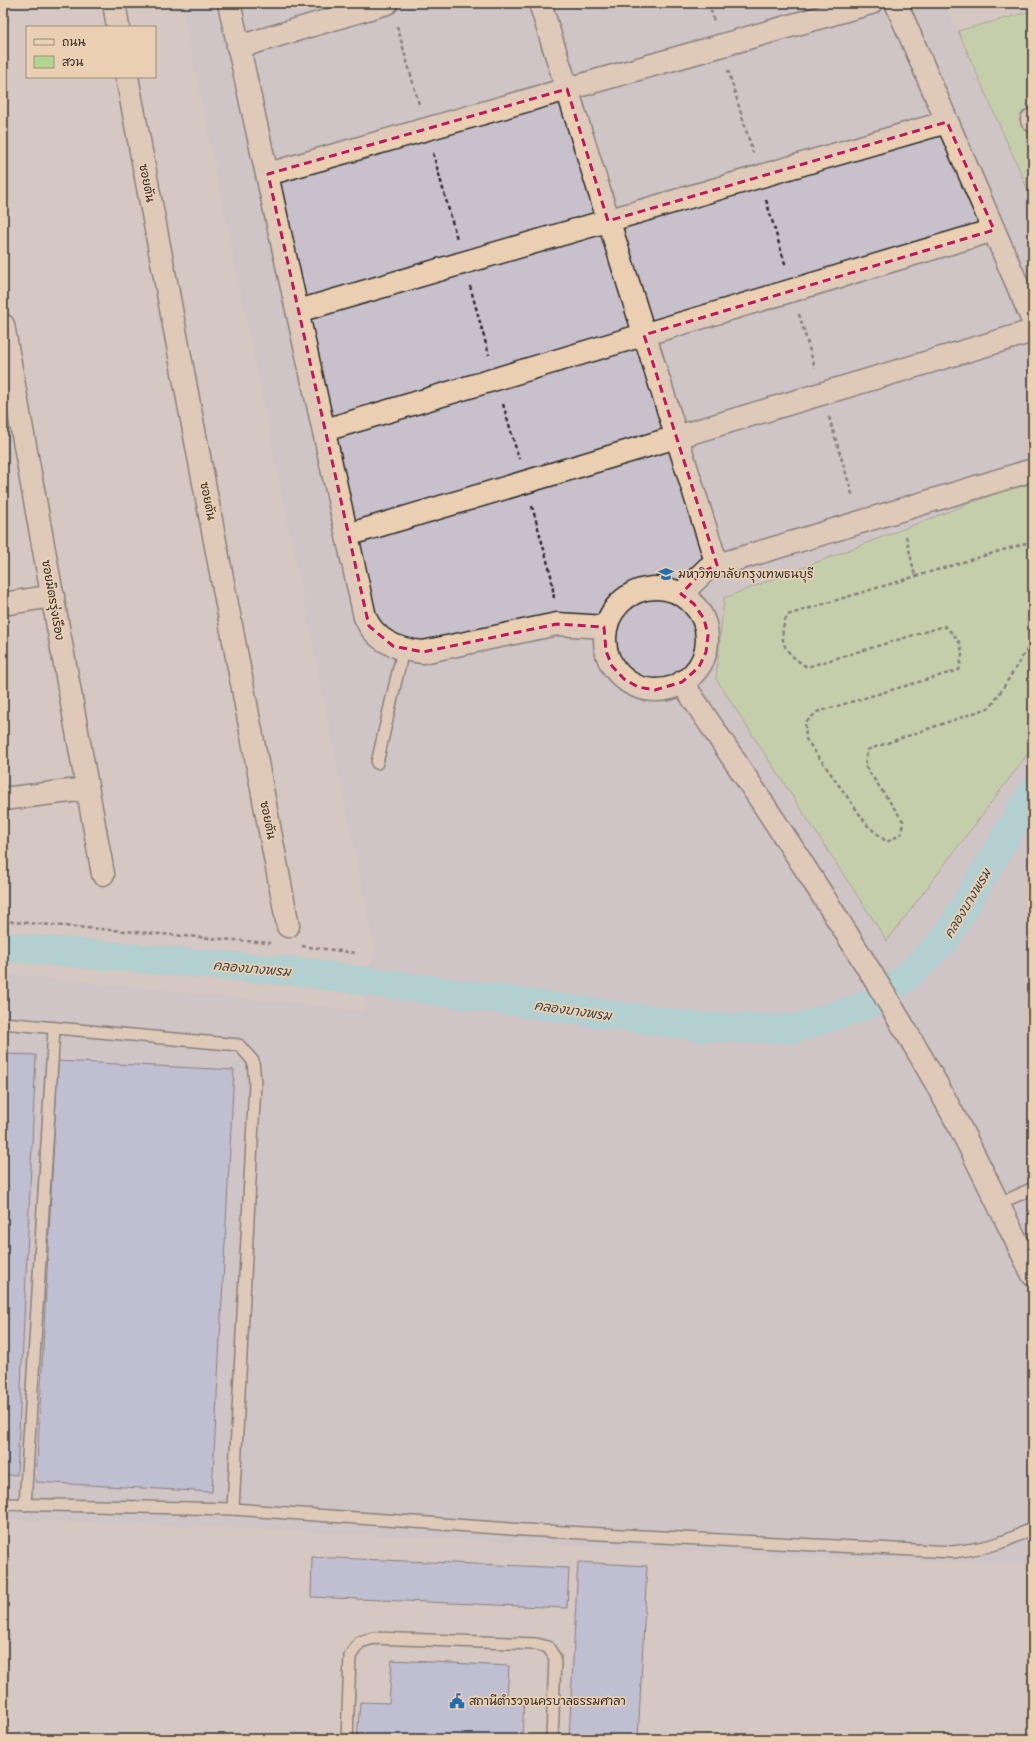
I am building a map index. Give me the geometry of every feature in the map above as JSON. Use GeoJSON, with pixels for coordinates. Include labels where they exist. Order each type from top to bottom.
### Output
{"type":"FeatureCollection","features":[{"type":"Feature","properties":{"kind":"street"},"geometry":{"type":"LineString","coordinates":[[114,3],[118,26]]}},
{"type":"Feature","properties":{"kind":"street"},"geometry":{"type":"LineString","coordinates":[[230,3],[238,47],[268,174],[365,617],[369,626],[384,641],[403,650],[428,652],[557,624],[606,628]]}},
{"type":"Feature","properties":{"kind":"street"},"geometry":{"type":"LineString","coordinates":[[238,47],[387,3]]}},
{"type":"Feature","properties":{"kind":"street"},"geometry":{"type":"LineString","coordinates":[[540,3],[717,565]]}},
{"type":"Feature","properties":{"kind":"street"},"geometry":{"type":"LineString","coordinates":[[268,174],[871,3]]}},
{"type":"Feature","properties":{"kind":"street"},"geometry":{"type":"LineString","coordinates":[[896,3],[1033,321]]}},
{"type":"Feature","properties":{"kind":"street","name":"ซอยตัน"},"geometry":{"type":"LineString","coordinates":[[127,78],[288,926]]}},
{"type":"Feature","properties":{"kind":"street"},"geometry":{"type":"LineString","coordinates":[[298,311],[947,122]]}},
{"type":"Feature","properties":{"kind":"street"},"geometry":{"type":"LineString","coordinates":[[325,430],[994,230]]}},
{"type":"Feature","properties":{"kind":"street","name":"ซอยมิตรรุ่งเรือง"},"geometry":{"type":"LineString","coordinates":[[3,325],[10,405],[53,596],[103,874]]}},
{"type":"Feature","properties":{"kind":"street"},"geometry":{"type":"LineString","coordinates":[[347,535],[1033,332]]}},
{"type":"Feature","properties":{"kind":"street"},"geometry":{"type":"LineString","coordinates":[[681,594],[702,572],[717,565],[1033,470]]}},
{"type":"Feature","properties":{"kind":"street"},"geometry":{"type":"LineString","coordinates":[[648,588],[659,588],[681,594],[694,604],[704,619],[708,635],[706,652],[699,667],[682,682],[672,687],[655,690],[638,687],[624,679],[612,666],[606,651],[604,634],[606,628],[609,617],[618,603],[632,593],[648,588]]}},
{"type":"Feature","properties":{"kind":"street"},"geometry":{"type":"LineString","coordinates":[[3,604],[53,596]]}},
{"type":"Feature","properties":{"kind":"street"},"geometry":{"type":"LineString","coordinates":[[682,682],[865,961],[926,1064],[999,1204],[1033,1275]]}},
{"type":"Feature","properties":{"kind":"street"},"geometry":{"type":"LineString","coordinates":[[3,799],[87,789]]}},
{"type":"Feature","properties":{"kind":"lane"},"geometry":{"type":"LineString","coordinates":[[377,763],[403,650]]}},
{"type":"Feature","properties":{"kind":"lane"},"geometry":{"type":"LineString","coordinates":[[3,1023],[54,1029],[239,1045],[253,1061],[255,1083],[233,1509]]}},
{"type":"Feature","properties":{"kind":"lane"},"geometry":{"type":"LineString","coordinates":[[25,1505],[54,1029]]}},
{"type":"Feature","properties":{"kind":"lane"},"geometry":{"type":"LineString","coordinates":[[999,1204],[1033,1188]]}},
{"type":"Feature","properties":{"kind":"lane"},"geometry":{"type":"LineString","coordinates":[[3,1504],[233,1509],[524,1530],[953,1552],[987,1548],[1016,1538],[1033,1527]]}},
{"type":"Feature","properties":{"kind":"lane"},"geometry":{"type":"LineString","coordinates":[[348,1739],[350,1656],[360,1642],[374,1638],[536,1644],[548,1647],[555,1658],[552,1739]]}},
{"type":"Feature","properties":{"kind":"path"},"geometry":{"type":"LineString","coordinates":[[709,3],[860,522]]}},
{"type":"Feature","properties":{"kind":"path"},"geometry":{"type":"LineString","coordinates":[[397,25],[551,575],[557,624]]}},
{"type":"Feature","properties":{"kind":"path"},"geometry":{"type":"LineString","coordinates":[[899,510],[915,576]]}},
{"type":"Feature","properties":{"kind":"path"},"geometry":{"type":"LineString","coordinates":[[1033,541],[787,615],[783,625],[783,642],[791,657],[807,667],[944,626],[958,637],[964,652],[959,670],[816,712],[805,723],[806,738],[868,826],[887,842],[901,834],[903,821],[865,766],[867,750],[991,707],[1033,640]]}},
{"type":"Feature","properties":{"kind":"path"},"geometry":{"type":"LineString","coordinates":[[3,921],[275,943]]}},
{"type":"Feature","properties":{"kind":"path"},"geometry":{"type":"LineString","coordinates":[[298,946],[356,953]]}},
{"type":"Feature","properties":{"kind":"highlighted area"},"geometry":{"type":"Polygon","coordinates":[[[567,89],[608,221],[947,122],[994,230],[644,335],[717,565],[702,572],[681,594],[694,604],[704,619],[708,635],[706,652],[699,667],[682,682],[655,690],[638,687],[624,679],[612,666],[606,651],[604,627],[557,624],[423,652],[393,646],[369,626],[268,174],[567,89]]]}},
{"type":"Feature","properties":{"kind":"shaded area","name":"มหาวิทยาลัยกรุงเทพธนบุรี"},"geometry":{"type":"Polygon","coordinates":[[[182,3],[944,3],[1033,201],[1033,1565],[651,1549],[303,1531],[3,1519],[3,974],[363,1011],[375,947],[182,3]]]}},
{"type":"Feature","properties":{"kind":"green space"},"geometry":{"type":"Polygon","coordinates":[[[1033,11],[1033,201],[958,31],[1033,11]]]}},
{"type":"Feature","properties":{"kind":"green space"},"geometry":{"type":"Polygon","coordinates":[[[1033,479],[1033,747],[887,941],[716,679],[724,598],[1033,479]]]}},
{"type":"Feature","properties":{"kind":"building"},"geometry":{"type":"Polygon","coordinates":[[[3,1054],[36,1055],[17,1475],[3,1475],[3,1054]]]}},
{"type":"Feature","properties":{"kind":"building"},"geometry":{"type":"Polygon","coordinates":[[[58,1061],[234,1070],[212,1492],[36,1482],[58,1061]]]}},
{"type":"Feature","properties":{"kind":"building"},"geometry":{"type":"Polygon","coordinates":[[[312,1557],[569,1568],[567,1608],[311,1597],[312,1557]]]}},
{"type":"Feature","properties":{"kind":"building"},"geometry":{"type":"Polygon","coordinates":[[[578,1562],[647,1566],[638,1739],[569,1739],[578,1562]]]}},
{"type":"Feature","properties":{"kind":"building","name":"สถานีตำรวจนครบาลธรรมศาลา"},"geometry":{"type":"Polygon","coordinates":[[[392,1660],[509,1666],[507,1698],[524,1699],[522,1739],[357,1739],[360,1702],[389,1703],[392,1660]]]}},
{"type":"Feature","properties":{"kind":"waterway","name":"คลองบางพรม"},"geometry":{"type":"LineString","coordinates":[[3,947],[300,972],[700,1027],[794,1029],[868,1005],[903,980],[944,941],[1033,791]]}},
{"type":"Feature","properties":{"kind":"place","name":"มหาวิทยาลัยกรุงเทพธนบุรี"},"geometry":{"type":"Point","coordinates":[666,574]}},
{"type":"Feature","properties":{"kind":"place","name":"สถานีตำรวจนครบาลธรรมศาลา"},"geometry":{"type":"Point","coordinates":[457,1701]}}]}
